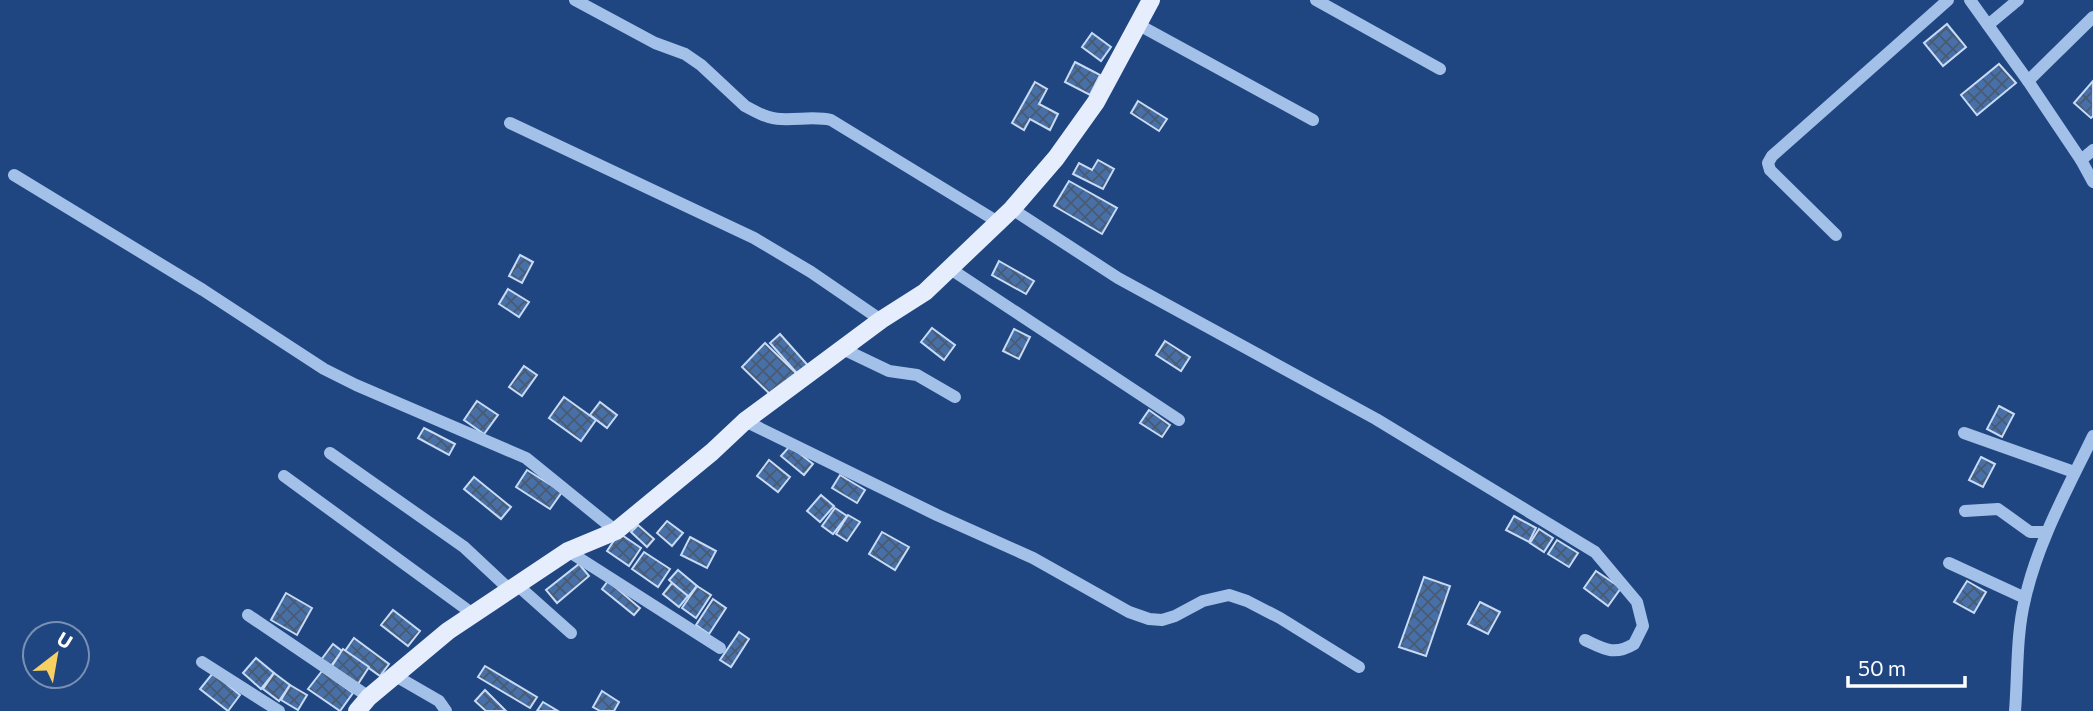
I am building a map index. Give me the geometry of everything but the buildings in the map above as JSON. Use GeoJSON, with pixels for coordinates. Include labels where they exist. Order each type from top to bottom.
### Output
{"type":"FeatureCollection","features":[{"type":"Feature","properties":{"kind":"main road"},"geometry":{"type":"LineString","coordinates":[[357,711],[369,697],[426,648],[512,587],[569,551],[616,531],[712,452],[745,421],[881,320],[925,292],[1012,209],[1056,158],[1096,102],[1151,0]]}},
{"type":"Feature","properties":{"kind":"street"},"geometry":{"type":"LineString","coordinates":[[576,0],[655,43],[685,54],[754,111],[780,119],[831,120],[998,222]]}},
{"type":"Feature","properties":{"kind":"street"},"geometry":{"type":"LineString","coordinates":[[1316,0],[1440,69]]}},
{"type":"Feature","properties":{"kind":"street"},"geometry":{"type":"LineString","coordinates":[[1836,235],[1770,170],[1768,163],[1772,156],[1948,0]]}},
{"type":"Feature","properties":{"kind":"street"},"geometry":{"type":"LineString","coordinates":[[1970,0],[2028,81],[2093,182]]}},
{"type":"Feature","properties":{"kind":"street"},"geometry":{"type":"LineString","coordinates":[[1989,25],[2018,0]]}},
{"type":"Feature","properties":{"kind":"street"},"geometry":{"type":"LineString","coordinates":[[2028,81],[2093,17]]}},
{"type":"Feature","properties":{"kind":"street"},"geometry":{"type":"LineString","coordinates":[[1139,25],[1313,120]]}},
{"type":"Feature","properties":{"kind":"street"},"geometry":{"type":"LineString","coordinates":[[510,122],[754,239],[811,272],[881,320]]}},
{"type":"Feature","properties":{"kind":"street"},"geometry":{"type":"LineString","coordinates":[[2081,160],[2093,150]]}},
{"type":"Feature","properties":{"kind":"street"},"geometry":{"type":"LineString","coordinates":[[14,175],[203,290],[324,369],[526,458],[616,531]]}},
{"type":"Feature","properties":{"kind":"street"},"geometry":{"type":"LineString","coordinates":[[1012,209],[1118,278],[1376,419],[1595,552],[1637,602],[1643,626],[1634,644],[1615,652],[1608,652],[1585,640]]}},
{"type":"Feature","properties":{"kind":"street"},"geometry":{"type":"LineString","coordinates":[[949,268],[1179,420]]}},
{"type":"Feature","properties":{"kind":"street"},"geometry":{"type":"LineString","coordinates":[[843,349],[889,371],[917,374],[955,397]]}},
{"type":"Feature","properties":{"kind":"street"},"geometry":{"type":"LineString","coordinates":[[745,421],[937,515],[1033,558],[1129,612],[1162,620],[1203,601],[1228,595],[1247,601],[1280,618],[1359,667]]}},
{"type":"Feature","properties":{"kind":"street"},"geometry":{"type":"LineString","coordinates":[[1964,433],[2074,472]]}},
{"type":"Feature","properties":{"kind":"street"},"geometry":{"type":"LineString","coordinates":[[2015,711],[2021,617],[2025,598],[2048,532],[2093,436]]}},
{"type":"Feature","properties":{"kind":"street"},"geometry":{"type":"LineString","coordinates":[[330,453],[464,547],[571,633]]}},
{"type":"Feature","properties":{"kind":"street"},"geometry":{"type":"LineString","coordinates":[[284,476],[473,614]]}},
{"type":"Feature","properties":{"kind":"street"},"geometry":{"type":"LineString","coordinates":[[1965,511],[1998,509],[2030,532],[2048,532]]}},
{"type":"Feature","properties":{"kind":"street"},"geometry":{"type":"LineString","coordinates":[[569,551],[720,648]]}},
{"type":"Feature","properties":{"kind":"street"},"geometry":{"type":"LineString","coordinates":[[1949,563],[2025,598]]}},
{"type":"Feature","properties":{"kind":"street"},"geometry":{"type":"LineString","coordinates":[[248,615],[369,697]]}},
{"type":"Feature","properties":{"kind":"street"},"geometry":{"type":"LineString","coordinates":[[202,662],[279,711]]}},
{"type":"Feature","properties":{"kind":"street"},"geometry":{"type":"LineString","coordinates":[[394,675],[439,701],[446,711]]}}]}
